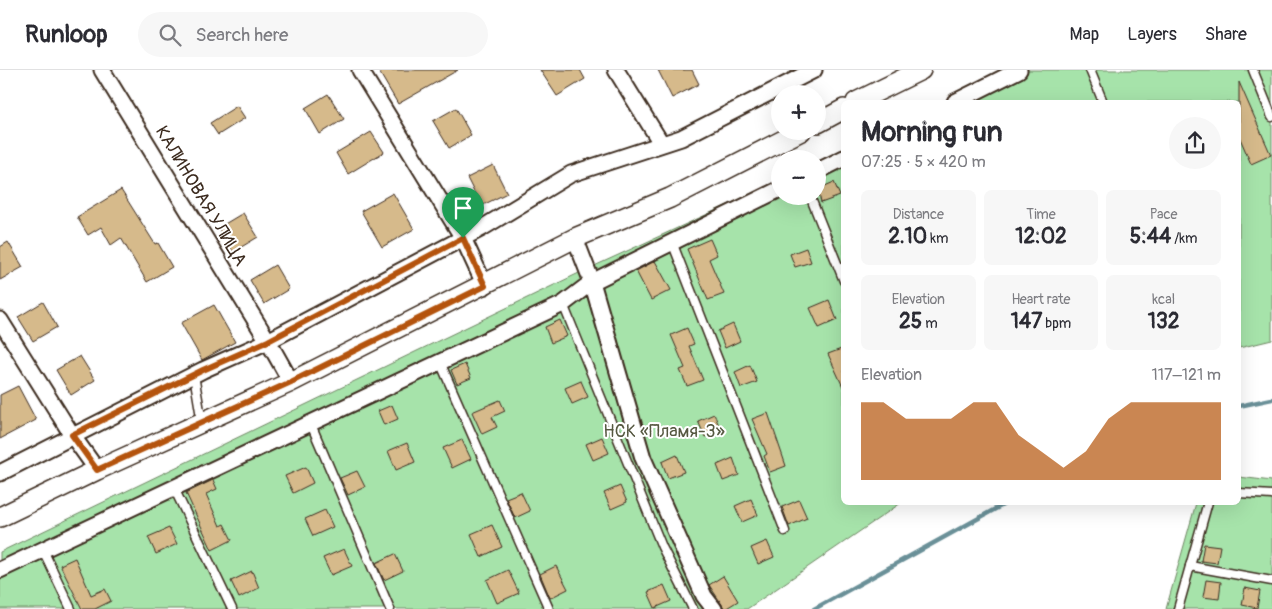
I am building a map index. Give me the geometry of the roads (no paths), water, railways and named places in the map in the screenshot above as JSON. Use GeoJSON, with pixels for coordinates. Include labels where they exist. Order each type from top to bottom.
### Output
{"type":"FeatureCollection","features":[{"type":"Feature","properties":{"kind":"street","name":"КАЛИНОВАЯ УЛИЦА"},"geometry":{"type":"LineString","coordinates":[[102,70],[268,341],[291,382]]}},
{"type":"Feature","properties":{"kind":"street"},"geometry":{"type":"LineString","coordinates":[[360,70],[463,238],[485,286]]}},
{"type":"Feature","properties":{"kind":"street"},"geometry":{"type":"LineString","coordinates":[[616,70],[661,143]]}},
{"type":"Feature","properties":{"kind":"street"},"geometry":{"type":"LineString","coordinates":[[0,472],[194,375],[268,341],[463,238],[571,174],[681,138],[814,70]]}},
{"type":"Feature","properties":{"kind":"street"},"geometry":{"type":"LineString","coordinates":[[860,100],[921,70]]}},
{"type":"Feature","properties":{"kind":"street"},"geometry":{"type":"LineString","coordinates":[[959,100],[1019,70]]}},
{"type":"Feature","properties":{"kind":"street"},"geometry":{"type":"LineString","coordinates":[[826,118],[841,110]]}},
{"type":"Feature","properties":{"kind":"street"},"geometry":{"type":"LineString","coordinates":[[0,518],[97,470],[291,382],[485,286],[575,238],[670,198],[783,140]]}},
{"type":"Feature","properties":{"kind":"street"},"geometry":{"type":"LineString","coordinates":[[826,167],[841,160]]}},
{"type":"Feature","properties":{"kind":"street"},"geometry":{"type":"LineString","coordinates":[[0,570],[173,486],[563,304],[592,282],[771,193]]}},
{"type":"Feature","properties":{"kind":"street"},"geometry":{"type":"LineString","coordinates":[[575,238],[592,282],[643,458],[704,596],[714,609]]}},
{"type":"Feature","properties":{"kind":"street"},"geometry":{"type":"LineString","coordinates":[[0,320],[72,435],[97,470]]}},
{"type":"Feature","properties":{"kind":"lane"},"geometry":{"type":"LineString","coordinates":[[1090,70],[1102,100]]}},
{"type":"Feature","properties":{"kind":"lane"},"geometry":{"type":"LineString","coordinates":[[1253,70],[1272,117]]}},
{"type":"Feature","properties":{"kind":"lane"},"geometry":{"type":"LineString","coordinates":[[814,205],[841,274]]}},
{"type":"Feature","properties":{"kind":"lane"},"geometry":{"type":"LineString","coordinates":[[672,242],[785,531]]}},
{"type":"Feature","properties":{"kind":"lane"},"geometry":{"type":"LineString","coordinates":[[563,304],[662,548],[693,609]]}},
{"type":"Feature","properties":{"kind":"lane"},"geometry":{"type":"LineString","coordinates":[[440,362],[549,609]]}},
{"type":"Feature","properties":{"kind":"lane"},"geometry":{"type":"LineString","coordinates":[[194,375],[202,423]]}},
{"type":"Feature","properties":{"kind":"lane"},"geometry":{"type":"LineString","coordinates":[[310,422],[390,609]]}},
{"type":"Feature","properties":{"kind":"lane"},"geometry":{"type":"LineString","coordinates":[[173,486],[232,609]]}},
{"type":"Feature","properties":{"kind":"lane"},"geometry":{"type":"LineString","coordinates":[[1241,493],[1272,495]]}},
{"type":"Feature","properties":{"kind":"lane"},"geometry":{"type":"LineString","coordinates":[[1178,609],[1207,505]]}},
{"type":"Feature","properties":{"kind":"lane"},"geometry":{"type":"LineString","coordinates":[[43,550],[71,609]]}},
{"type":"Feature","properties":{"kind":"lane"},"geometry":{"type":"LineString","coordinates":[[1190,566],[1272,581]]}},
{"type":"Feature","properties":{"kind":"waterway"},"geometry":{"type":"LineString","coordinates":[[1241,406],[1272,399]]}},
{"type":"Feature","properties":{"kind":"waterway"},"geometry":{"type":"LineString","coordinates":[[814,609],[1003,505]]}},
{"type":"Feature","properties":{"kind":"park label","name":"НСК «Пламя-3»"},"geometry":{"type":"Point","coordinates":[664,431]}}]}
